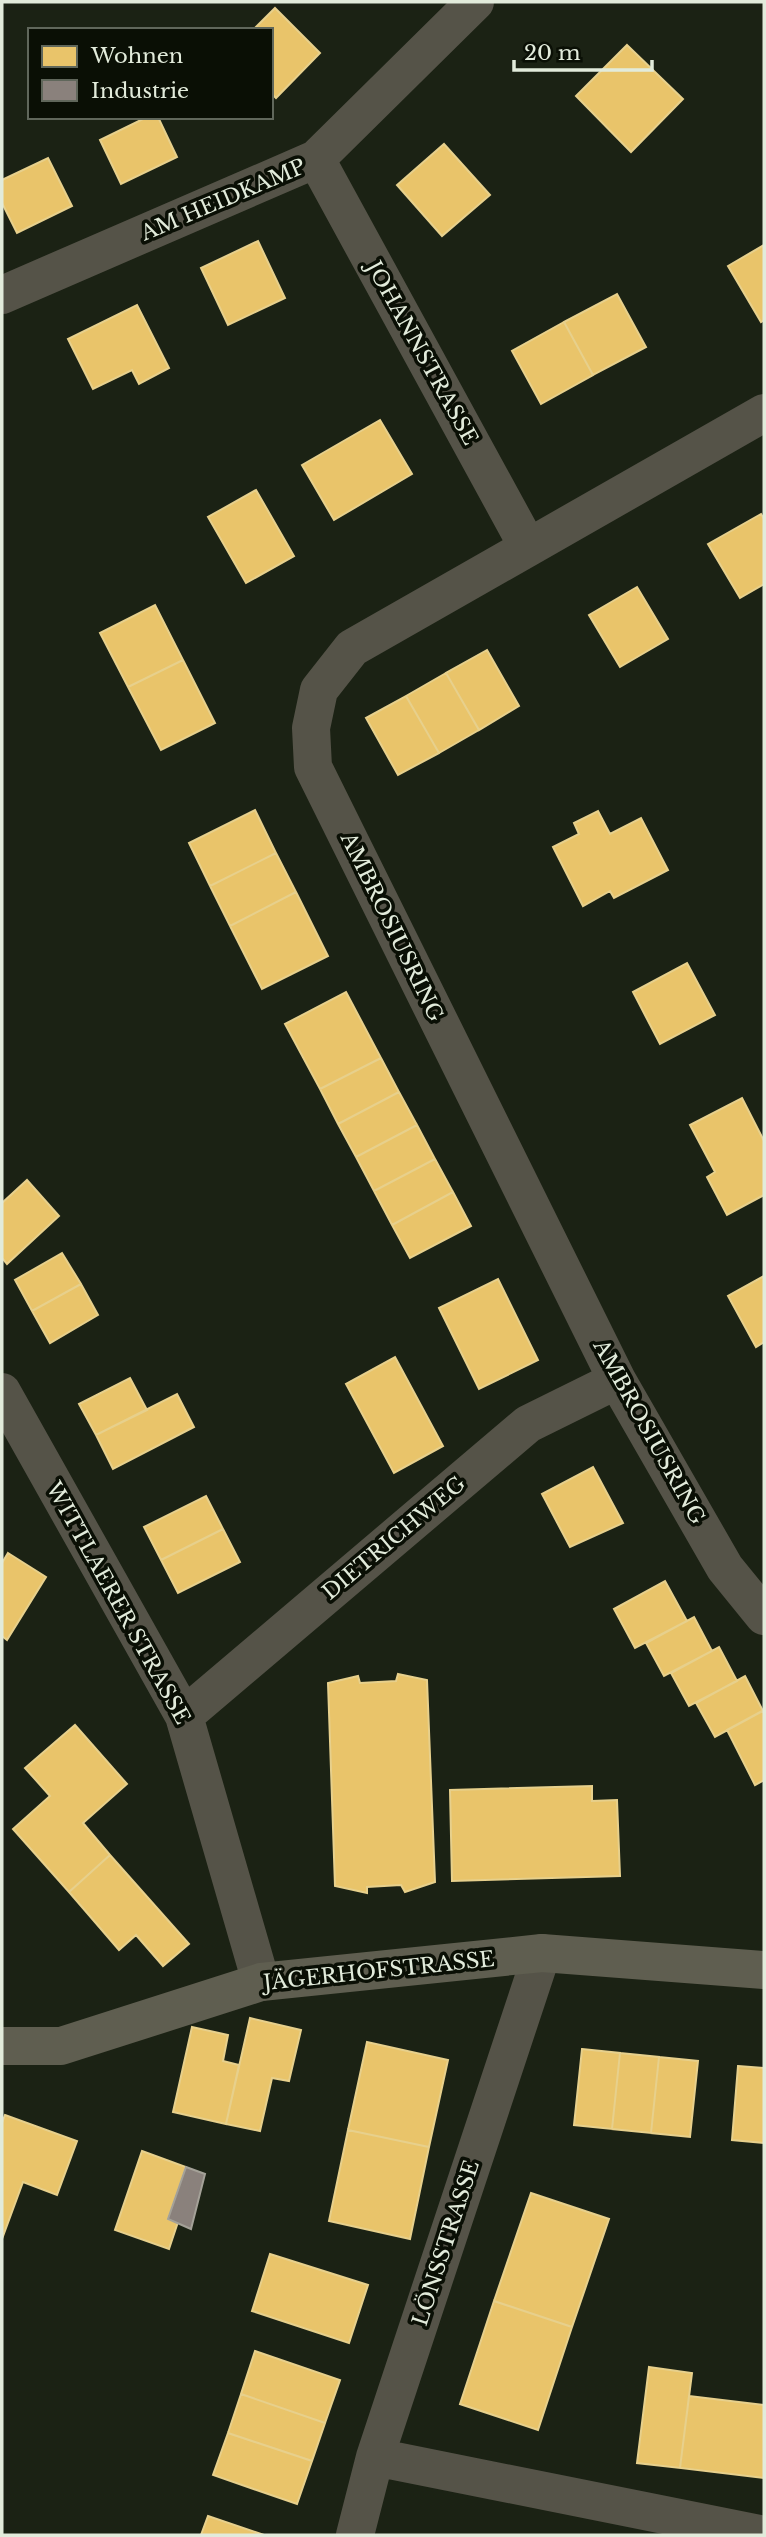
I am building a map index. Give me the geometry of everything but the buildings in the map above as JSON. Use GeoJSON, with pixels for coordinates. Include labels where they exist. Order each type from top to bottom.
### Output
{"type":"FeatureCollection","features":[{"type":"Feature","properties":{"kind":"street","name":"AM HEIDKAMP"},"geometry":{"type":"LineString","coordinates":[[2,295],[316,159],[475,2]]}},
{"type":"Feature","properties":{"kind":"street","name":"JOHANNSTRASSE"},"geometry":{"type":"LineString","coordinates":[[316,159],[528,547]]}},
{"type":"Feature","properties":{"kind":"street","name":"AMBROSIUSRING"},"geometry":{"type":"LineString","coordinates":[[764,413],[352,648],[319,690],[311,728],[313,767],[617,1380],[725,1568],[764,1616]]}},
{"type":"Feature","properties":{"kind":"street","name":"DIETRICHWEG"},"geometry":{"type":"LineString","coordinates":[[184,1716],[528,1424],[617,1380]]}},
{"type":"Feature","properties":{"kind":"street","name":"WITTLAERER STRASSE"},"geometry":{"type":"LineString","coordinates":[[2,1392],[184,1716],[261,1982]]}},
{"type":"Feature","properties":{"kind":"street","name":"JÄGERHOFSTRASSE"},"geometry":{"type":"LineString","coordinates":[[2,2046],[61,2046],[261,1982],[542,1953],[764,1970]]}},
{"type":"Feature","properties":{"kind":"street","name":"LÖNSSTRASSE"},"geometry":{"type":"LineString","coordinates":[[355,2535],[375,2457],[542,1953]]}},
{"type":"Feature","properties":{"kind":"street"},"geometry":{"type":"LineString","coordinates":[[375,2457],[764,2535]]}}]}
